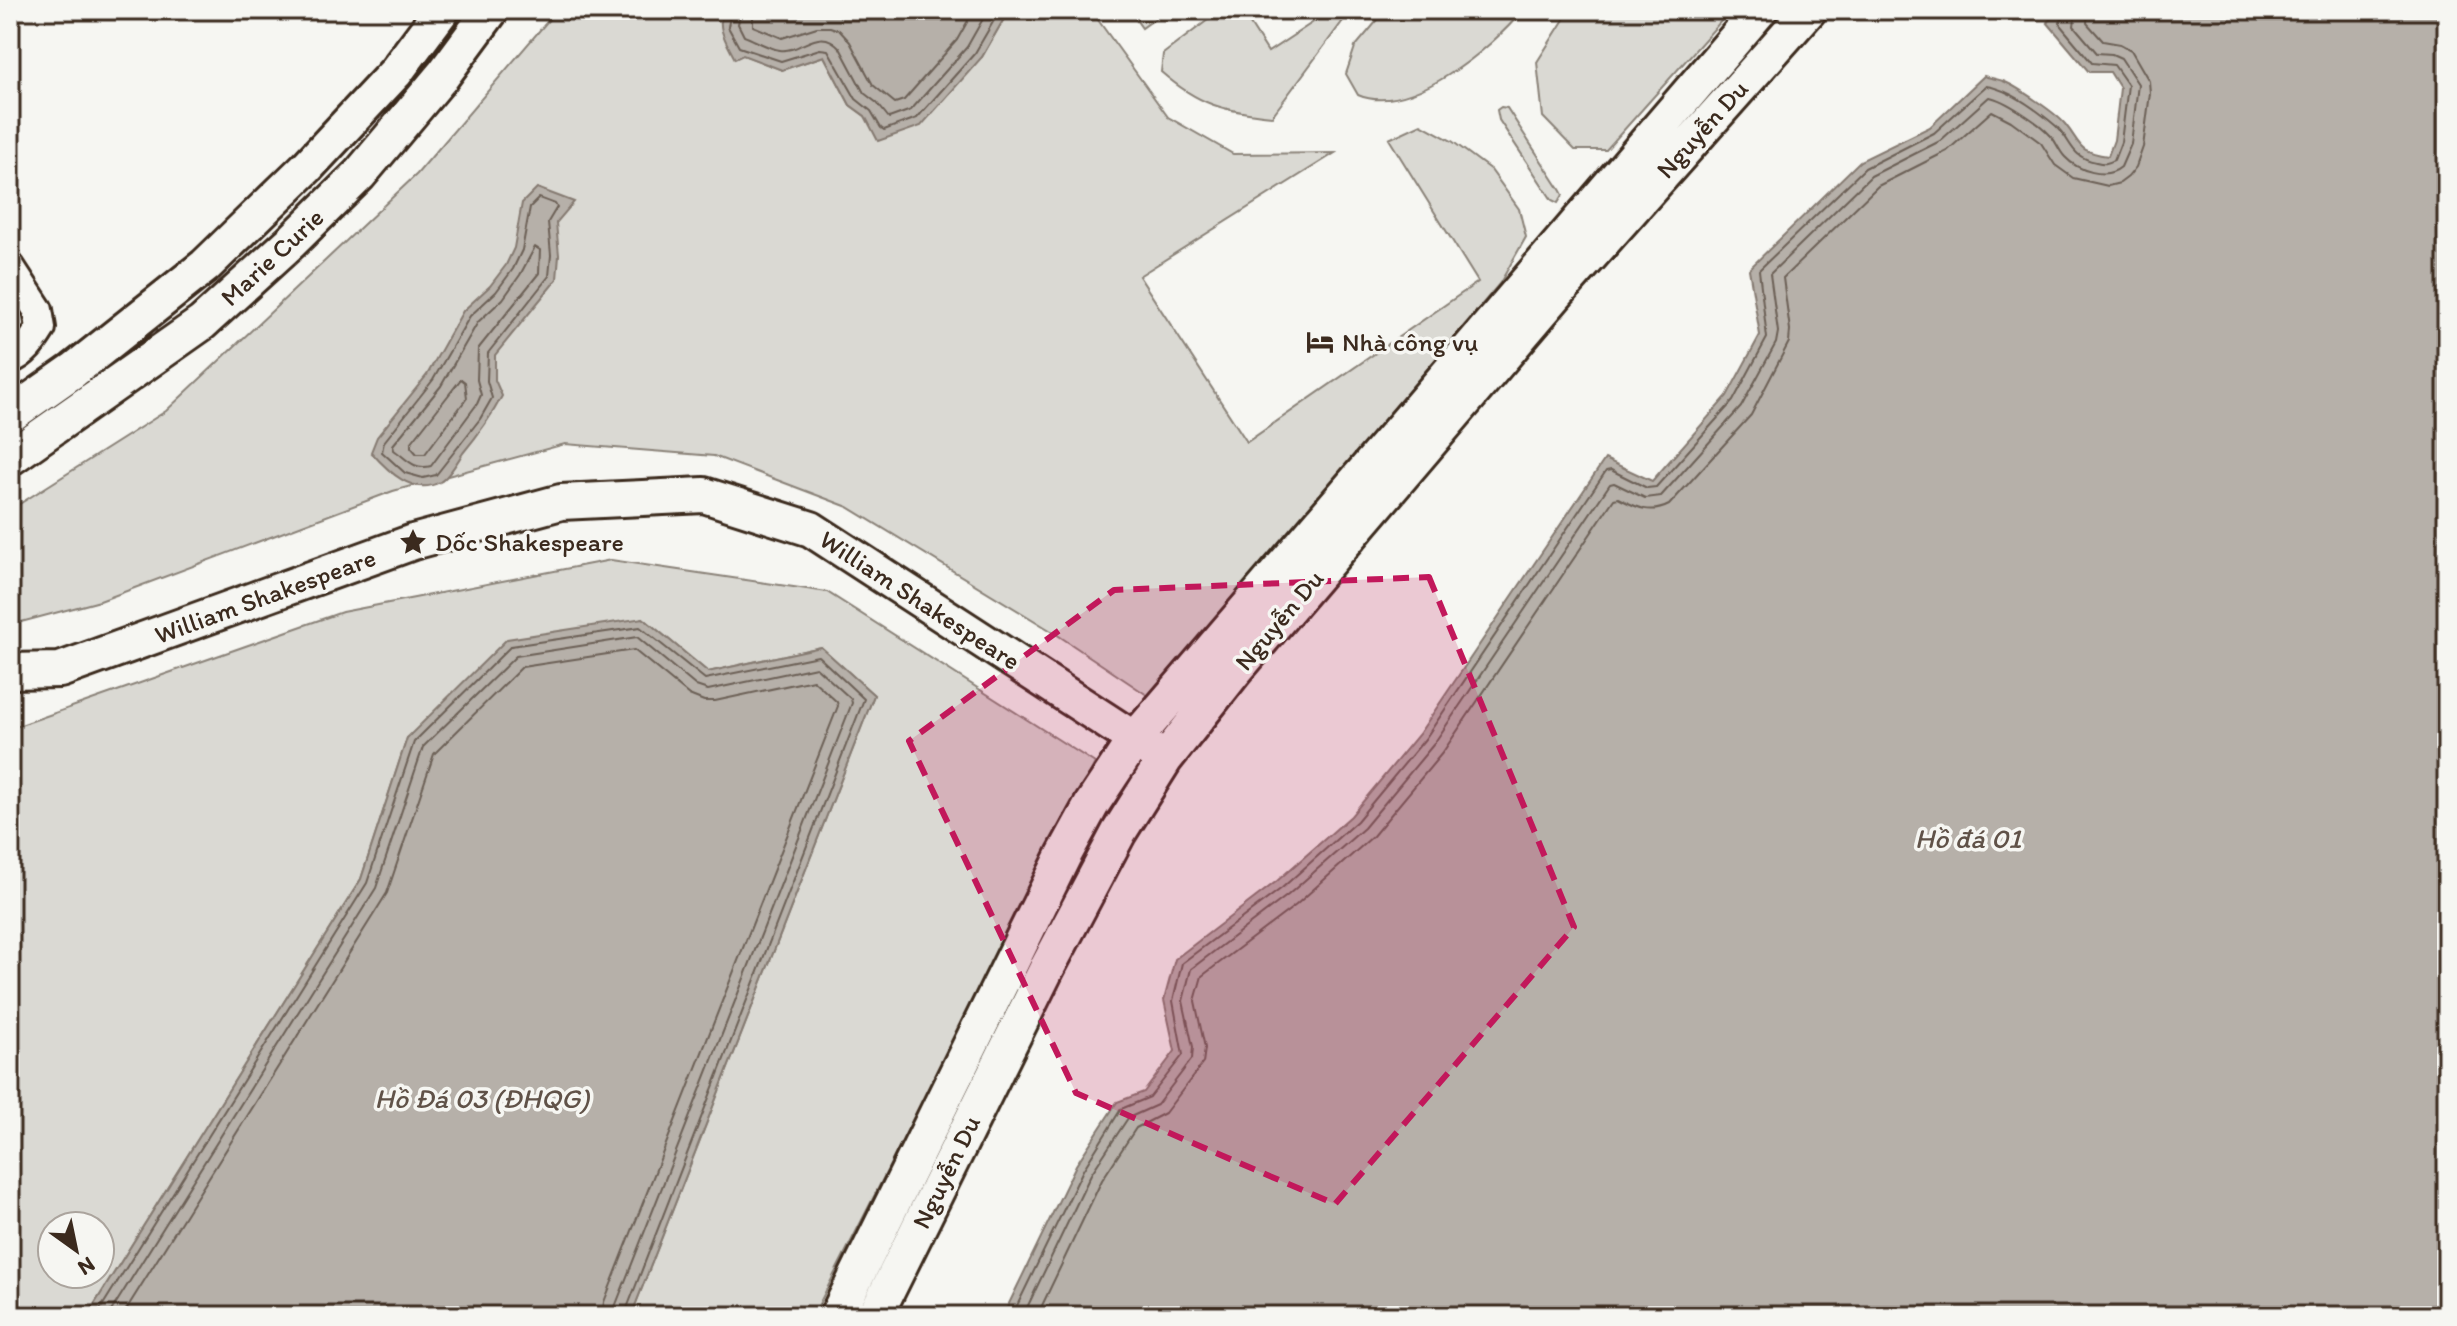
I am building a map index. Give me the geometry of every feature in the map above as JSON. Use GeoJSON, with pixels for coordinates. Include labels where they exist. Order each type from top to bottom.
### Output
{"type":"FeatureCollection","features":[{"type":"Feature","properties":{"kind":"street","name":"Marie Curie"},"geometry":{"type":"LineString","coordinates":[[10,415],[74,370],[205,266],[307,167],[376,94],[442,10]]}},
{"type":"Feature","properties":{"kind":"street","name":"Marie Curie"},"geometry":{"type":"LineString","coordinates":[[10,458],[202,323],[291,242],[359,175],[443,75],[491,10]]}},
{"type":"Feature","properties":{"kind":"street","name":"Nguyễn Du"},"geometry":{"type":"LineString","coordinates":[[837,1316],[1064,855],[1092,804],[1135,739],[1760,10]]}},
{"type":"Feature","properties":{"kind":"street","name":"Nguyễn Du"},"geometry":{"type":"LineString","coordinates":[[875,1316],[1047,968],[1119,832],[1165,759],[1233,673],[1558,292],[1809,10]]}},
{"type":"Feature","properties":{"kind":"street"},"geometry":{"type":"LineString","coordinates":[[10,267],[38,310],[41,328],[31,343],[10,359]]}},
{"type":"Feature","properties":{"kind":"street","name":"William Shakespeare"},"geometry":{"type":"LineString","coordinates":[[10,671],[60,670],[413,542],[561,502],[704,495],[811,529],[1165,759]]}},
{"type":"Feature","properties":{"kind":"highlighted area"},"geometry":{"type":"Polygon","coordinates":[[[1429,577],[1574,927],[1335,1204],[1076,1093],[909,741],[1114,590],[1429,577]]]}},
{"type":"Feature","properties":{"kind":"shaded area"},"geometry":{"type":"Polygon","coordinates":[[[557,10],[724,10],[721,16],[743,55],[782,70],[824,56],[850,105],[865,116],[982,57],[1009,10],[1097,10],[1098,20],[1168,117],[1233,154],[1335,153],[1139,276],[1247,442],[1478,282],[1389,139],[1421,124],[1452,141],[1491,170],[1519,209],[1526,237],[1500,283],[1150,697],[1053,632],[848,507],[714,456],[565,444],[393,491],[100,601],[10,625],[10,510],[166,411],[417,174],[557,10]]]}},
{"type":"Feature","properties":{"kind":"shaded area"},"geometry":{"type":"Polygon","coordinates":[[[1129,10],[1167,10],[1142,28],[1129,10]]]}},
{"type":"Feature","properties":{"kind":"shaded area"},"geometry":{"type":"Polygon","coordinates":[[[1221,10],[1241,10],[1268,52],[1318,19],[1312,10],[1351,10],[1272,116],[1239,112],[1212,104],[1187,92],[1161,72],[1163,54],[1221,10]]]}},
{"type":"Feature","properties":{"kind":"shaded area"},"geometry":{"type":"Polygon","coordinates":[[[1386,10],[1523,10],[1471,59],[1425,88],[1379,99],[1358,95],[1346,74],[1355,47],[1386,10]]]}},
{"type":"Feature","properties":{"kind":"shaded area"},"geometry":{"type":"Polygon","coordinates":[[[1570,10],[1731,10],[1606,150],[1575,150],[1543,117],[1537,62],[1570,10]]]}},
{"type":"Feature","properties":{"kind":"shaded area"},"geometry":{"type":"Polygon","coordinates":[[[1507,108],[1561,191],[1563,195],[1558,203],[1552,200],[1499,120],[1497,110],[1507,108]]]}},
{"type":"Feature","properties":{"kind":"shaded area"},"geometry":{"type":"Polygon","coordinates":[[[611,560],[827,592],[1095,763],[813,1316],[631,1316],[874,695],[821,647],[708,672],[643,618],[407,738],[361,879],[116,1270],[116,1210],[36,1210],[36,1290],[103,1290],[87,1316],[10,1316],[10,726],[15,727],[342,612],[611,560]]]}},
{"type":"Feature","properties":{"kind":"water"},"geometry":{"type":"Polygon","coordinates":[[[724,10],[1009,10],[982,57],[921,126],[878,141],[865,116],[850,105],[824,56],[782,70],[743,55],[735,59],[721,29],[724,10]]]}},
{"type":"Feature","properties":{"kind":"water","name":"Hồ đá 01"},"geometry":{"type":"Polygon","coordinates":[[[2061,10],[2447,10],[2447,1316],[1003,1316],[1076,1165],[1117,1102],[1144,1092],[1175,1051],[1164,1000],[1175,959],[1277,881],[1351,816],[1419,734],[1605,459],[1652,481],[1727,396],[1760,335],[1749,269],[1860,161],[1930,127],[1984,76],[2003,81],[2026,94],[2060,119],[2081,146],[2108,156],[2114,140],[2120,88],[2110,72],[2089,72],[2047,22],[2061,10]]]}},
{"type":"Feature","properties":{"kind":"water"},"geometry":{"type":"Polygon","coordinates":[[[537,188],[574,202],[556,223],[559,255],[557,279],[495,355],[495,380],[502,396],[479,433],[443,480],[430,486],[411,484],[393,473],[371,452],[377,437],[427,375],[463,311],[490,286],[506,265],[514,248],[522,203],[537,188]]]}},
{"type":"Feature","properties":{"kind":"water","name":"Hồ Đá 03 (ĐHQG)"},"geometry":{"type":"Polygon","coordinates":[[[643,618],[708,672],[821,647],[874,695],[631,1316],[87,1316],[103,1290],[116,1290],[116,1270],[361,879],[407,738],[507,639],[643,618]]]}},
{"type":"Feature","properties":{"kind":"place","name":"Nhà công vụ"},"geometry":{"type":"Point","coordinates":[1320,342]}},
{"type":"Feature","properties":{"kind":"place","name":"Dốc Shakespeare"},"geometry":{"type":"Point","coordinates":[413,542]}}]}
